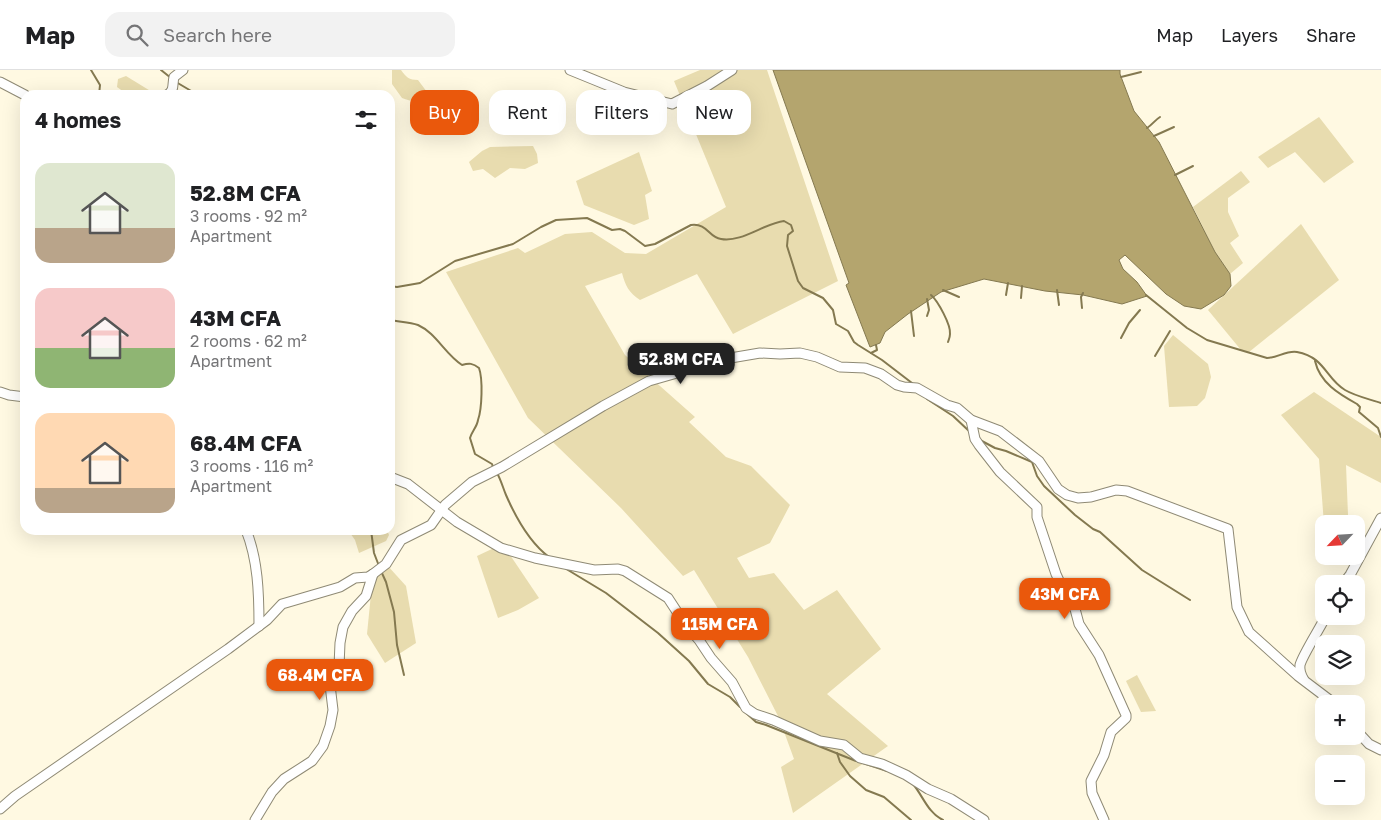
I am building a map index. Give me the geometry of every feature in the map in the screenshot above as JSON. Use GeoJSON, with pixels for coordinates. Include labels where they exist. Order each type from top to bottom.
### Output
{"type":"FeatureCollection","features":[{"type":"Feature","properties":{"kind":"street"},"geometry":{"type":"LineString","coordinates":[[173,90],[174,77],[182,70]]}},
{"type":"Feature","properties":{"kind":"street"},"geometry":{"type":"LineString","coordinates":[[570,70],[624,92],[672,104],[707,86],[732,70]]}},
{"type":"Feature","properties":{"kind":"street"},"geometry":{"type":"LineString","coordinates":[[0,82],[20,92]]}},
{"type":"Feature","properties":{"kind":"street"},"geometry":{"type":"LineString","coordinates":[[0,809],[15,796],[228,649],[259,626],[282,604],[340,587],[355,578],[368,577],[386,564],[401,540],[431,525],[458,493],[472,482],[502,467],[649,380],[677,374],[701,363],[760,353],[800,353],[817,357],[840,367],[865,368],[881,374],[897,385],[917,388],[957,408],[971,420],[1000,431],[1039,461],[1058,489],[1067,495],[1078,498],[1091,498],[1116,490],[1127,491],[1228,529],[1237,607],[1249,632],[1323,695]]}},
{"type":"Feature","properties":{"kind":"street"},"geometry":{"type":"LineString","coordinates":[[0,392],[20,396]]}},
{"type":"Feature","properties":{"kind":"street"},"geometry":{"type":"LineString","coordinates":[[971,420],[975,439],[979,445],[1000,472],[1037,507],[1056,574],[1067,598],[1075,609],[1079,624],[1099,656],[1126,715],[1126,718],[1111,732],[1104,755],[1091,781],[1091,788],[1104,820]]}},
{"type":"Feature","properties":{"kind":"street"},"geometry":{"type":"LineString","coordinates":[[395,479],[408,484],[457,522],[501,548],[535,558],[594,570],[618,568],[624,570],[668,598],[711,658],[732,682],[746,708],[755,714],[820,741],[844,745],[860,758],[882,764],[906,775],[984,820]]}},
{"type":"Feature","properties":{"kind":"street"},"geometry":{"type":"LineString","coordinates":[[1350,575],[1381,518]]}},
{"type":"Feature","properties":{"kind":"street"},"geometry":{"type":"LineString","coordinates":[[248,535],[254,552],[259,626]]}},
{"type":"Feature","properties":{"kind":"street"},"geometry":{"type":"LineString","coordinates":[[254,820],[272,792],[284,779],[312,761],[323,746],[333,710],[330,684],[339,666],[343,627],[352,611],[366,596],[372,574]]}},
{"type":"Feature","properties":{"kind":"street"},"geometry":{"type":"LineString","coordinates":[[1306,682],[1301,675],[1302,659],[1322,625]]}},
{"type":"Feature","properties":{"kind":"street"},"geometry":{"type":"LineString","coordinates":[[1365,740],[1381,750]]}},
{"type":"Feature","properties":{"kind":"shaded area"},"geometry":{"type":"Polygon","coordinates":[[[392,70],[401,70],[408,78],[418,80],[426,90],[410,90],[409,100],[402,98],[392,84],[392,70]]]}},
{"type":"Feature","properties":{"kind":"shaded area"},"geometry":{"type":"Polygon","coordinates":[[[700,70],[767,70],[838,281],[733,334],[697,274],[640,300],[628,288],[622,273],[585,286],[625,355],[695,417],[689,422],[726,457],[751,466],[790,505],[770,543],[737,558],[749,578],[774,573],[804,610],[837,590],[881,649],[827,694],[888,746],[793,813],[781,767],[794,759],[779,718],[748,657],[694,570],[683,576],[621,508],[528,418],[446,272],[518,248],[525,253],[565,234],[592,232],[625,253],[646,254],[726,207],[696,135],[751,135],[751,90],[678,90],[674,81],[700,70]]]}},
{"type":"Feature","properties":{"kind":"shaded area"},"geometry":{"type":"Polygon","coordinates":[[[773,70],[1120,70],[1134,111],[1159,142],[1215,252],[1230,274],[1231,286],[1224,295],[1201,309],[1184,306],[1166,294],[1125,255],[1119,260],[1123,269],[1137,282],[1147,296],[1122,304],[1083,295],[1045,291],[984,279],[941,292],[885,332],[880,343],[870,347],[846,285],[849,283],[773,70]]]}},
{"type":"Feature","properties":{"kind":"shaded area"},"geometry":{"type":"Polygon","coordinates":[[[126,76],[149,90],[121,90],[117,87],[118,79],[126,76]]]}},
{"type":"Feature","properties":{"kind":"shaded area"},"geometry":{"type":"Polygon","coordinates":[[[1319,117],[1354,162],[1324,183],[1295,152],[1268,168],[1258,157],[1319,117]]]}},
{"type":"Feature","properties":{"kind":"shaded area"},"geometry":{"type":"Polygon","coordinates":[[[533,146],[537,154],[538,163],[525,169],[510,168],[495,178],[483,169],[473,171],[469,162],[490,147],[533,146]]]}},
{"type":"Feature","properties":{"kind":"shaded area"},"geometry":{"type":"Polygon","coordinates":[[[639,152],[652,191],[645,195],[649,219],[634,225],[584,205],[576,181],[639,152]]]}},
{"type":"Feature","properties":{"kind":"shaded area"},"geometry":{"type":"Polygon","coordinates":[[[1241,171],[1250,182],[1228,198],[1228,212],[1239,236],[1230,243],[1243,263],[1230,274],[1215,252],[1193,207],[1241,171]]]}},
{"type":"Feature","properties":{"kind":"shaded area"},"geometry":{"type":"Polygon","coordinates":[[[1301,224],[1339,280],[1249,352],[1241,350],[1208,310],[1301,224]]]}},
{"type":"Feature","properties":{"kind":"shaded area"},"geometry":{"type":"Polygon","coordinates":[[[1173,335],[1208,364],[1211,377],[1205,398],[1197,406],[1169,407],[1164,346],[1173,335]]]}},
{"type":"Feature","properties":{"kind":"shaded area"},"geometry":{"type":"Polygon","coordinates":[[[1314,392],[1381,437],[1381,483],[1346,465],[1348,515],[1323,515],[1319,459],[1281,415],[1314,392]]]}},
{"type":"Feature","properties":{"kind":"shaded area"},"geometry":{"type":"Polygon","coordinates":[[[352,535],[389,535],[386,541],[359,553],[352,535]]]}},
{"type":"Feature","properties":{"kind":"shaded area"},"geometry":{"type":"Polygon","coordinates":[[[494,548],[506,549],[539,598],[518,610],[498,618],[477,556],[494,548]]]}},
{"type":"Feature","properties":{"kind":"shaded area"},"geometry":{"type":"Polygon","coordinates":[[[387,565],[406,586],[416,643],[385,663],[367,634],[373,574],[387,565]]]}},
{"type":"Feature","properties":{"kind":"shaded area"},"geometry":{"type":"Polygon","coordinates":[[[1137,675],[1156,711],[1141,712],[1126,681],[1137,675]]]}},
{"type":"Feature","properties":{"kind":"waterway"},"geometry":{"type":"LineString","coordinates":[[91,70],[100,85],[100,90]]}},
{"type":"Feature","properties":{"kind":"waterway"},"geometry":{"type":"LineString","coordinates":[[161,70],[171,78]]}},
{"type":"Feature","properties":{"kind":"waterway"},"geometry":{"type":"LineString","coordinates":[[1121,77],[1141,72]]}},
{"type":"Feature","properties":{"kind":"waterway"},"geometry":{"type":"LineString","coordinates":[[176,82],[190,90]]}},
{"type":"Feature","properties":{"kind":"waterway"},"geometry":{"type":"LineString","coordinates":[[1147,128],[1160,117]]}},
{"type":"Feature","properties":{"kind":"waterway"},"geometry":{"type":"LineString","coordinates":[[1154,136],[1174,127]]}},
{"type":"Feature","properties":{"kind":"waterway"},"geometry":{"type":"LineString","coordinates":[[1175,175],[1193,166]]}},
{"type":"Feature","properties":{"kind":"waterway"},"geometry":{"type":"LineString","coordinates":[[395,287],[420,283],[455,261],[513,244],[556,220],[587,218],[612,230],[620,229],[625,231],[645,246],[655,244],[691,225],[701,226],[717,238],[729,239],[745,236],[769,225],[784,221],[791,225],[793,231],[788,235],[787,246],[798,281],[803,288],[823,298],[833,310],[836,324],[848,331],[854,342],[912,383]]}},
{"type":"Feature","properties":{"kind":"waterway"},"geometry":{"type":"LineString","coordinates":[[1006,295],[1008,283]]}},
{"type":"Feature","properties":{"kind":"waterway"},"geometry":{"type":"LineString","coordinates":[[1021,298],[1022,286]]}},
{"type":"Feature","properties":{"kind":"waterway"},"geometry":{"type":"LineString","coordinates":[[943,290],[959,297]]}},
{"type":"Feature","properties":{"kind":"waterway"},"geometry":{"type":"LineString","coordinates":[[1057,290],[1059,305]]}},
{"type":"Feature","properties":{"kind":"waterway"},"geometry":{"type":"LineString","coordinates":[[1082,308],[1081,297],[1083,293]]}},
{"type":"Feature","properties":{"kind":"waterway"},"geometry":{"type":"LineString","coordinates":[[931,295],[946,319],[950,330],[948,342]]}},
{"type":"Feature","properties":{"kind":"waterway"},"geometry":{"type":"LineString","coordinates":[[1146,295],[1187,328],[1207,340],[1267,358],[1293,352],[1306,355],[1314,358],[1333,380],[1345,390],[1381,403]]}},
{"type":"Feature","properties":{"kind":"waterway"},"geometry":{"type":"LineString","coordinates":[[927,299],[929,310],[927,316]]}},
{"type":"Feature","properties":{"kind":"waterway"},"geometry":{"type":"LineString","coordinates":[[1121,338],[1129,323],[1140,310]]}},
{"type":"Feature","properties":{"kind":"waterway"},"geometry":{"type":"LineString","coordinates":[[911,311],[914,336]]}},
{"type":"Feature","properties":{"kind":"waterway"},"geometry":{"type":"LineString","coordinates":[[395,321],[418,325],[430,333],[462,365],[471,364],[479,368],[481,386],[480,409],[470,438],[475,454],[492,464],[493,467]]}},
{"type":"Feature","properties":{"kind":"waterway"},"geometry":{"type":"LineString","coordinates":[[1155,356],[1170,331]]}},
{"type":"Feature","properties":{"kind":"waterway"},"geometry":{"type":"LineString","coordinates":[[871,353],[877,350],[876,345]]}},
{"type":"Feature","properties":{"kind":"waterway"},"geometry":{"type":"LineString","coordinates":[[1315,361],[1321,376],[1326,382],[1337,392],[1357,404],[1360,407],[1359,412],[1378,428],[1381,437]]}},
{"type":"Feature","properties":{"kind":"waterway"},"geometry":{"type":"LineString","coordinates":[[927,399],[953,416],[969,431]]}},
{"type":"Feature","properties":{"kind":"waterway"},"geometry":{"type":"LineString","coordinates":[[980,440],[995,448],[1032,462],[1037,476],[1044,486],[1075,515],[1100,532],[1142,570],[1190,600]]}},
{"type":"Feature","properties":{"kind":"waterway"},"geometry":{"type":"LineString","coordinates":[[497,473],[519,521],[535,544],[549,557]]}},
{"type":"Feature","properties":{"kind":"waterway"},"geometry":{"type":"LineString","coordinates":[[372,535],[374,553],[379,566]]}},
{"type":"Feature","properties":{"kind":"waterway"},"geometry":{"type":"LineString","coordinates":[[563,567],[606,593],[658,633],[689,661],[708,684],[730,697],[740,707]]}},
{"type":"Feature","properties":{"kind":"waterway"},"geometry":{"type":"LineString","coordinates":[[381,571],[394,612],[397,645],[404,675]]}},
{"type":"Feature","properties":{"kind":"waterway"},"geometry":{"type":"LineString","coordinates":[[745,712],[756,722],[856,761]]}},
{"type":"Feature","properties":{"kind":"waterway"},"geometry":{"type":"LineString","coordinates":[[837,753],[840,762],[850,776],[866,790],[884,797],[911,820]]}},
{"type":"Feature","properties":{"kind":"waterway"},"geometry":{"type":"LineString","coordinates":[[863,763],[887,771]]}},
{"type":"Feature","properties":{"kind":"waterway"},"geometry":{"type":"LineString","coordinates":[[913,784],[933,813],[943,820]]}}]}
